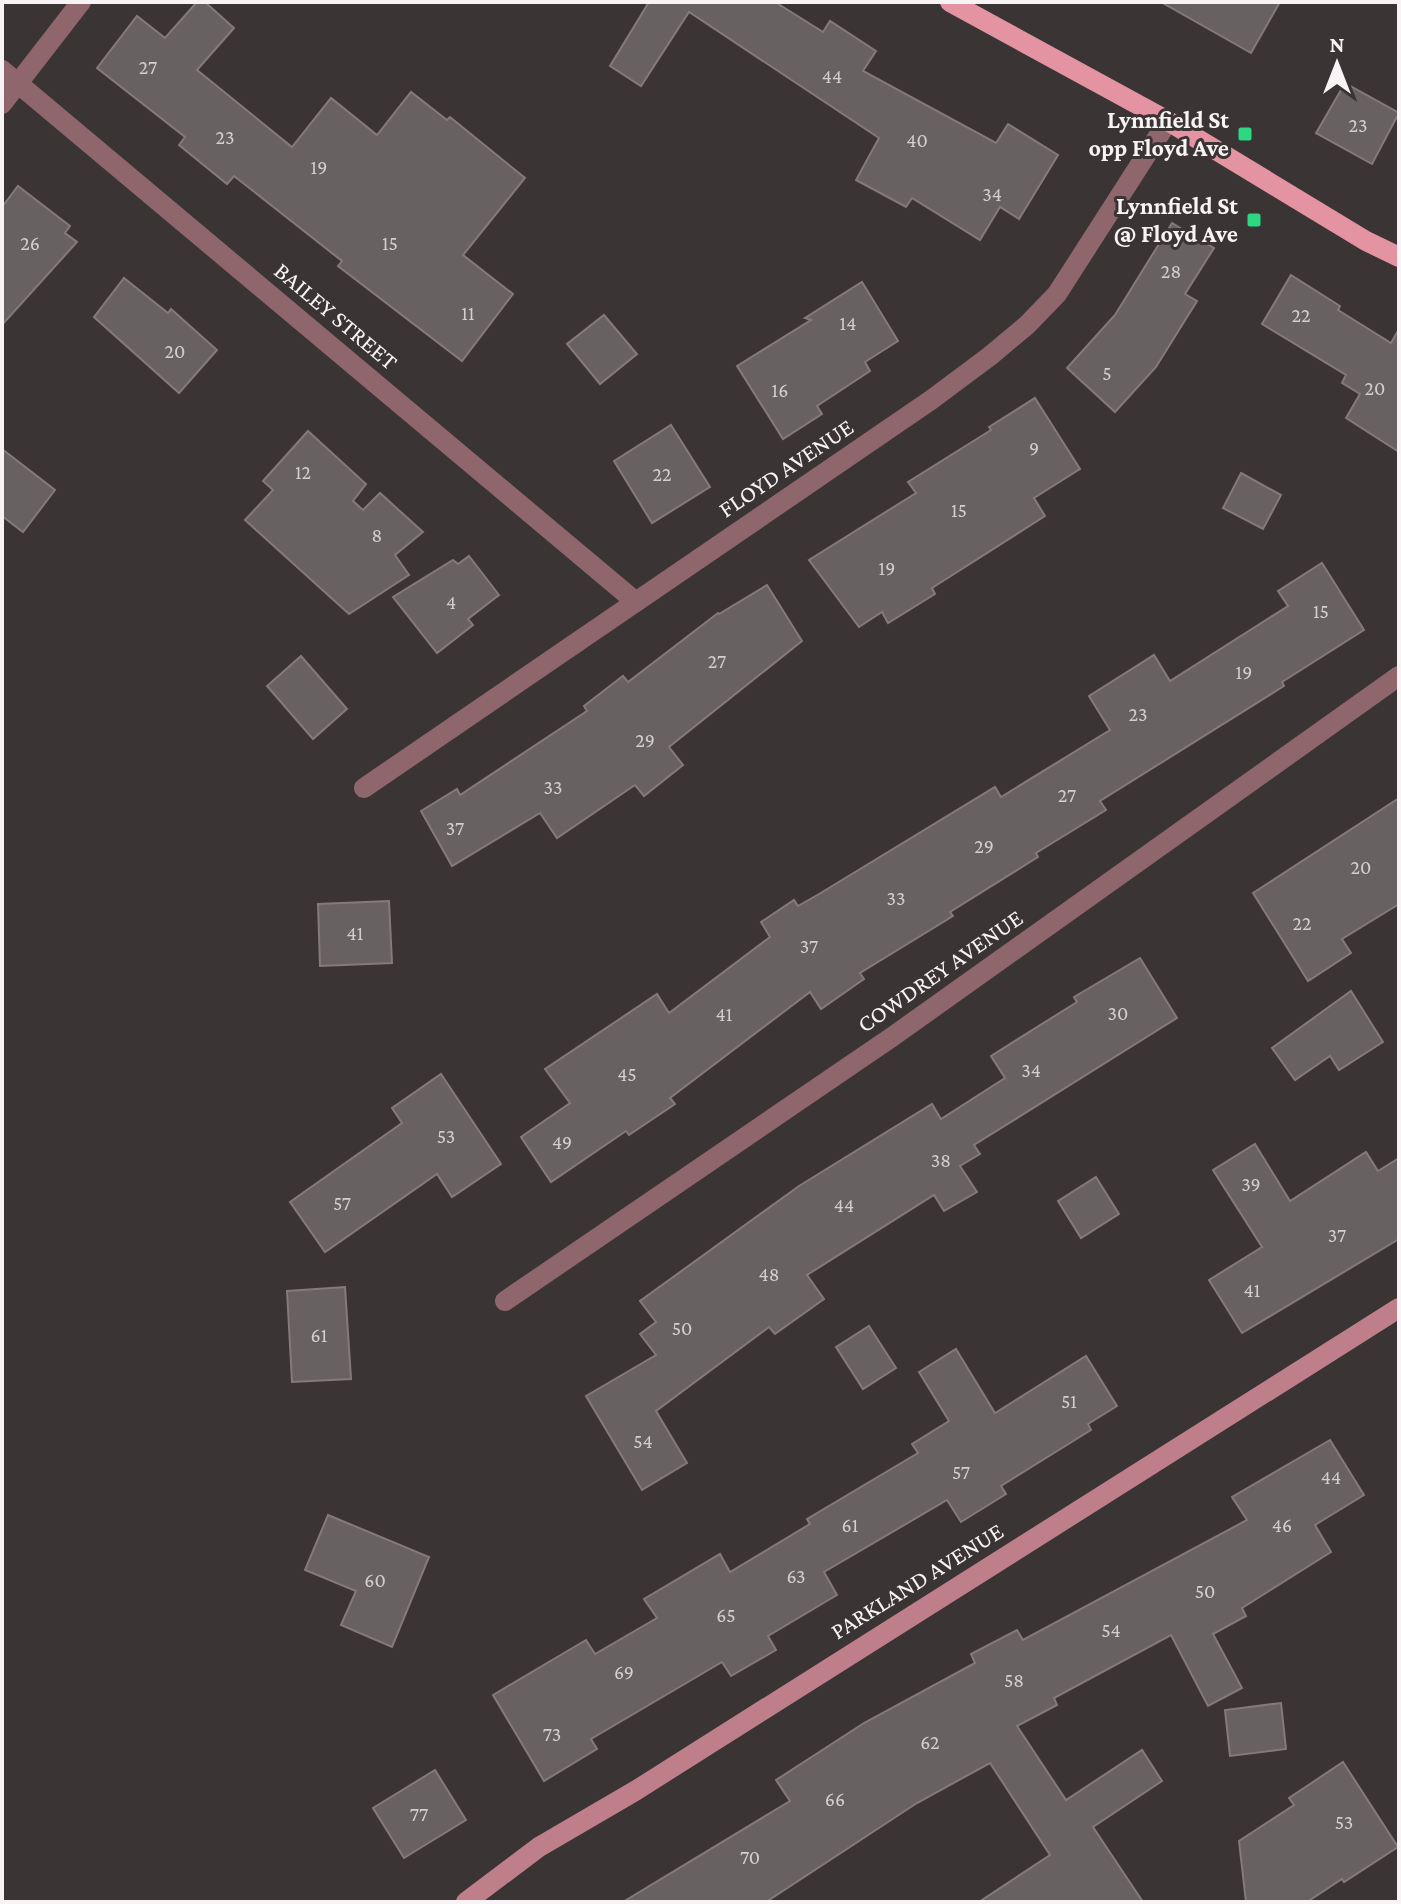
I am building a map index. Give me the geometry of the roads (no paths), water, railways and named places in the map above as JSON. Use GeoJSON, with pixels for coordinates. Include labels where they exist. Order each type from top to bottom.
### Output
{"type":"FeatureCollection","features":[{"type":"Feature","properties":{"kind":"main road"},"geometry":{"type":"LineString","coordinates":[[950,2],[1168,121],[1366,241],[1399,257]]}},
{"type":"Feature","properties":{"kind":"main road","name":"PARKLAND AVENUE"},"geometry":{"type":"LineString","coordinates":[[466,1902],[539,1847],[635,1791],[1399,1308]]}},
{"type":"Feature","properties":{"kind":"street"},"geometry":{"type":"LineString","coordinates":[[2,104],[10,77],[81,2]]}},
{"type":"Feature","properties":{"kind":"street","name":"BAILEY STREET"},"geometry":{"type":"LineString","coordinates":[[10,77],[636,602]]}},
{"type":"Feature","properties":{"kind":"street","name":"FLOYD AVENUE"},"geometry":{"type":"LineString","coordinates":[[364,788],[931,400],[1027,325],[1057,294],[1168,121]]}},
{"type":"Feature","properties":{"kind":"street","name":"COWDREY AVENUE"},"geometry":{"type":"LineString","coordinates":[[505,1301],[892,1037],[1399,676]]}},
{"type":"Feature","properties":{"kind":"place","name":"Lynnfield St opp Floyd Ave"},"geometry":{"type":"Point","coordinates":[1245,134]}},
{"type":"Feature","properties":{"kind":"place","name":"Lynnfield St @ Floyd Ave"},"geometry":{"type":"Point","coordinates":[1254,220]}}]}
